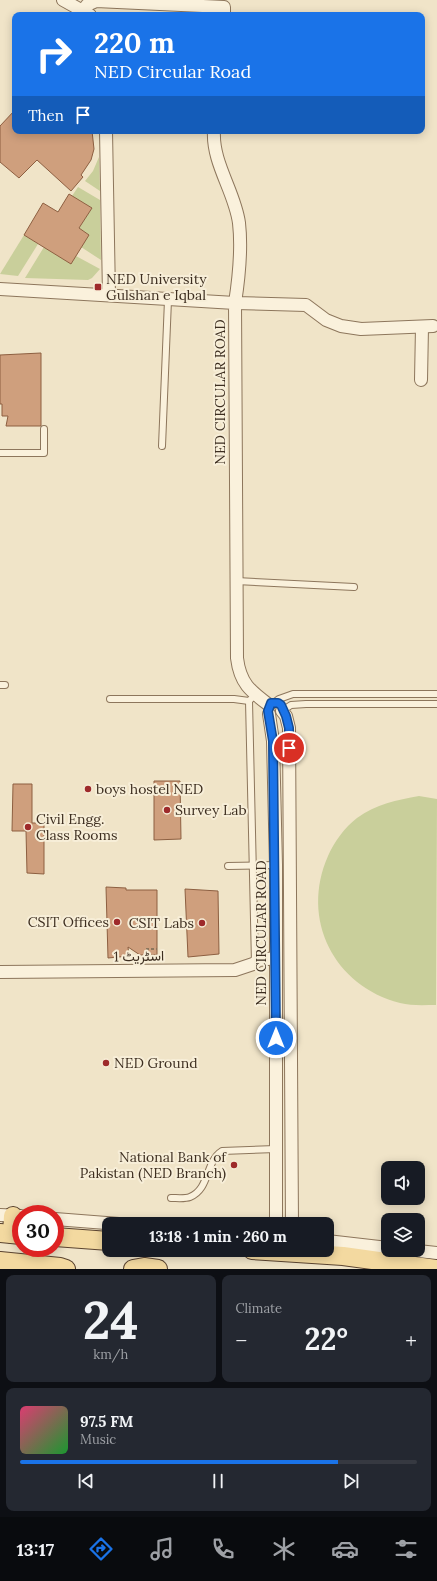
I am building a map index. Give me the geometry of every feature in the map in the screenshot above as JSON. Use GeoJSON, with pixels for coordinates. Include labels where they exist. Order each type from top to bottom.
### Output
{"type":"FeatureCollection","features":[{"type":"Feature","properties":{"kind":"main road"},"geometry":{"type":"LineString","coordinates":[[11,1215],[11,1234]]}},
{"type":"Feature","properties":{"kind":"main road"},"geometry":{"type":"LineString","coordinates":[[64,1238],[102,1240]]}},
{"type":"Feature","properties":{"kind":"main road"},"geometry":{"type":"LineString","coordinates":[[334,1255],[437,1268]]}},
{"type":"Feature","properties":{"kind":"main road"},"geometry":{"type":"LineString","coordinates":[[0,1261],[60,1266],[66,1269]]}},
{"type":"Feature","properties":{"kind":"main road"},"geometry":{"type":"LineString","coordinates":[[133,1269],[144,1267],[158,1269]]}},
{"type":"Feature","properties":{"kind":"street"},"geometry":{"type":"LineString","coordinates":[[63,0],[85,12]]}},
{"type":"Feature","properties":{"kind":"street"},"geometry":{"type":"LineString","coordinates":[[87,12],[87,4],[96,1],[224,7],[224,12]]}},
{"type":"Feature","properties":{"kind":"street"},"geometry":{"type":"LineString","coordinates":[[106,134],[109,295]]}},
{"type":"Feature","properties":{"kind":"street"},"geometry":{"type":"LineString","coordinates":[[214,134],[217,156],[239,222],[239,276],[235,303],[306,305],[326,320],[342,326],[361,328],[427,327],[421,380]]}},
{"type":"Feature","properties":{"kind":"street","name":"NED CIRCULAR ROAD"},"geometry":{"type":"LineString","coordinates":[[0,289],[235,303],[236,581],[238,669],[241,678],[252,698],[274,708],[286,716],[289,728],[292,1217]]}},
{"type":"Feature","properties":{"kind":"street","name":"NED CIRCULAR ROAD"},"geometry":{"type":"LineString","coordinates":[[274,708],[273,741],[276,865],[276,1217]]}},
{"type":"Feature","properties":{"kind":"street","name":"اسٹریٹ 1"},"geometry":{"type":"LineString","coordinates":[[0,972],[235,970],[259,960],[276,958]]}},
{"type":"Feature","properties":{"kind":"street"},"geometry":{"type":"LineString","coordinates":[[64,1220],[102,1223]]}},
{"type":"Feature","properties":{"kind":"street"},"geometry":{"type":"LineString","coordinates":[[334,1242],[381,1247]]}},
{"type":"Feature","properties":{"kind":"street"},"geometry":{"type":"LineString","coordinates":[[425,1252],[437,1253]]}},
{"type":"Feature","properties":{"kind":"lane"},"geometry":{"type":"LineString","coordinates":[[162,446],[168,300]]}},
{"type":"Feature","properties":{"kind":"lane"},"geometry":{"type":"LineString","coordinates":[[0,453],[44,453],[44,429]]}},
{"type":"Feature","properties":{"kind":"lane"},"geometry":{"type":"LineString","coordinates":[[236,581],[354,587]]}},
{"type":"Feature","properties":{"kind":"lane"},"geometry":{"type":"LineString","coordinates":[[274,708],[293,694],[437,694]]}},
{"type":"Feature","properties":{"kind":"lane"},"geometry":{"type":"LineString","coordinates":[[110,699],[252,698],[254,963]]}},
{"type":"Feature","properties":{"kind":"lane"},"geometry":{"type":"LineString","coordinates":[[274,708],[306,704],[437,704]]}},
{"type":"Feature","properties":{"kind":"lane"},"geometry":{"type":"LineString","coordinates":[[228,866],[276,865]]}},
{"type":"Feature","properties":{"kind":"lane"},"geometry":{"type":"LineString","coordinates":[[172,1198],[190,1198],[196,1193],[203,1186],[210,1166],[216,1155],[222,1151],[276,1149]]}},
{"type":"Feature","properties":{"kind":"path"},"geometry":{"type":"LineString","coordinates":[[146,949],[157,949]]}},
{"type":"Feature","properties":{"kind":"green space"},"geometry":{"type":"Polygon","coordinates":[[[99,157],[100,191],[85,181],[93,171],[99,157]]]}},
{"type":"Feature","properties":{"kind":"green space"},"geometry":{"type":"Polygon","coordinates":[[[78,187],[100,200],[101,260],[81,247],[89,235],[79,228],[92,208],[72,196],[78,187]]]}},
{"type":"Feature","properties":{"kind":"green space"},"geometry":{"type":"Polygon","coordinates":[[[24,235],[38,244],[18,276],[0,274],[24,235]]]}},
{"type":"Feature","properties":{"kind":"green space"},"geometry":{"type":"Polygon","coordinates":[[[44,247],[71,264],[76,256],[100,269],[92,278],[88,280],[25,278],[44,247]]]}},
{"type":"Feature","properties":{"kind":"green space"},"geometry":{"type":"Polygon","coordinates":[[[419,796],[437,799],[436,1005],[413,1005],[400,1003],[377,994],[357,982],[341,966],[329,947],[321,926],[318,903],[320,880],[328,856],[344,830],[357,818],[372,809],[395,801],[419,796]]]}},
{"type":"Feature","properties":{"kind":"building"},"geometry":{"type":"Polygon","coordinates":[[[12,113],[12,134],[92,134],[94,149],[91,160],[81,175],[83,177],[71,191],[37,160],[19,178],[0,162],[0,126],[12,113]]]}},
{"type":"Feature","properties":{"kind":"building"},"geometry":{"type":"Polygon","coordinates":[[[69,194],[92,208],[79,228],[89,235],[71,264],[24,235],[43,203],[58,212],[69,194]]]}},
{"type":"Feature","properties":{"kind":"building"},"geometry":{"type":"Polygon","coordinates":[[[41,353],[41,426],[6,426],[8,416],[2,416],[2,404],[0,404],[0,355],[41,353]]]}},
{"type":"Feature","properties":{"kind":"building","name":"Survey Lab"},"geometry":{"type":"Polygon","coordinates":[[[154,781],[180,781],[181,839],[154,840],[154,781]]]}},
{"type":"Feature","properties":{"kind":"building","name":"Civil Engg. Class Rooms"},"geometry":{"type":"Polygon","coordinates":[[[13,784],[32,784],[32,823],[44,823],[44,874],[27,873],[26,831],[12,831],[13,784]]]}},
{"type":"Feature","properties":{"kind":"building"},"geometry":{"type":"Polygon","coordinates":[[[106,887],[126,888],[126,890],[157,890],[157,955],[140,955],[128,947],[129,956],[108,958],[106,887]]]}},
{"type":"Feature","properties":{"kind":"building","name":"CSIT Labs"},"geometry":{"type":"Polygon","coordinates":[[[185,889],[218,891],[219,954],[188,957],[185,889]]]}},
{"type":"Feature","properties":{"kind":"place","name":"NED University Gulshan e Iqbal"},"geometry":{"type":"Point","coordinates":[98,287]}},
{"type":"Feature","properties":{"kind":"place","name":"boys hostel NED"},"geometry":{"type":"Point","coordinates":[88,789]}},
{"type":"Feature","properties":{"kind":"place","name":"Survey Lab"},"geometry":{"type":"Point","coordinates":[167,810]}},
{"type":"Feature","properties":{"kind":"place","name":"Civil Engg. Class Rooms"},"geometry":{"type":"Point","coordinates":[28,827]}},
{"type":"Feature","properties":{"kind":"place","name":"CSIT Offices"},"geometry":{"type":"Point","coordinates":[117,922]}},
{"type":"Feature","properties":{"kind":"place","name":"CSIT Labs"},"geometry":{"type":"Point","coordinates":[202,923]}},
{"type":"Feature","properties":{"kind":"place","name":"NED Ground"},"geometry":{"type":"Point","coordinates":[106,1063]}},
{"type":"Feature","properties":{"kind":"place","name":"National Bank of Pakistan (NED Branch)"},"geometry":{"type":"Point","coordinates":[234,1165]}},
{"type":"Feature","properties":{"kind":"route"},"geometry":{"type":"LineString","coordinates":[[276,1038],[276,865],[273,741],[268,711],[271,703],[275,702],[281,705],[282,711],[286,716],[289,728],[289,748]]}}]}
